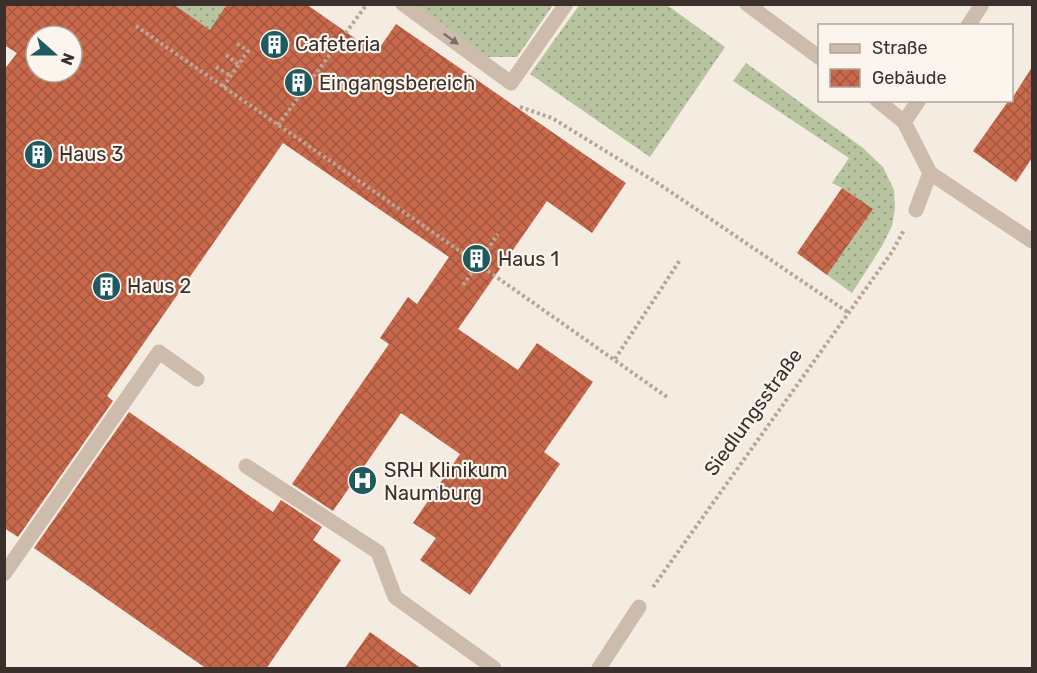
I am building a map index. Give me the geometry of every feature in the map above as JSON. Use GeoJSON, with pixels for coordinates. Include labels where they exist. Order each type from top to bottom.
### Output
{"type":"FeatureCollection","features":[{"type":"Feature","properties":{"kind":"street"},"geometry":{"type":"LineString","coordinates":[[404,4],[511,83],[566,4]]}},
{"type":"Feature","properties":{"kind":"street"},"geometry":{"type":"LineString","coordinates":[[747,4],[818,57]]}},
{"type":"Feature","properties":{"kind":"street"},"geometry":{"type":"LineString","coordinates":[[969,24],[982,4]]}},
{"type":"Feature","properties":{"kind":"street"},"geometry":{"type":"LineString","coordinates":[[879,102],[904,122],[930,173],[1032,241]]}},
{"type":"Feature","properties":{"kind":"street"},"geometry":{"type":"LineString","coordinates":[[904,122],[918,102]]}},
{"type":"Feature","properties":{"kind":"street"},"geometry":{"type":"LineString","coordinates":[[916,210],[930,173]]}},
{"type":"Feature","properties":{"kind":"street"},"geometry":{"type":"LineString","coordinates":[[4,574],[159,352],[197,378]]}},
{"type":"Feature","properties":{"kind":"street"},"geometry":{"type":"LineString","coordinates":[[246,466],[378,552],[395,597],[494,669]]}},
{"type":"Feature","properties":{"kind":"street"},"geometry":{"type":"LineString","coordinates":[[599,669],[639,607]]}},
{"type":"Feature","properties":{"kind":"path"},"geometry":{"type":"LineString","coordinates":[[278,125],[366,4]]}},
{"type":"Feature","properties":{"kind":"path"},"geometry":{"type":"LineString","coordinates":[[136,26],[667,397]]}},
{"type":"Feature","properties":{"kind":"path"},"geometry":{"type":"LineString","coordinates":[[223,87],[248,51],[236,43]]}},
{"type":"Feature","properties":{"kind":"path"},"geometry":{"type":"LineString","coordinates":[[226,55],[239,65]]}},
{"type":"Feature","properties":{"kind":"path"},"geometry":{"type":"LineString","coordinates":[[216,67],[231,76]]}},
{"type":"Feature","properties":{"kind":"path"},"geometry":{"type":"LineString","coordinates":[[511,100],[520,107],[552,118],[849,313]]}},
{"type":"Feature","properties":{"kind":"path","name":"Siedlungsstraße"},"geometry":{"type":"LineString","coordinates":[[639,607],[892,252],[916,210]]}},
{"type":"Feature","properties":{"kind":"path"},"geometry":{"type":"LineString","coordinates":[[463,285],[498,234]]}},
{"type":"Feature","properties":{"kind":"path"},"geometry":{"type":"LineString","coordinates":[[614,359],[681,260]]}},
{"type":"Feature","properties":{"kind":"green space"},"geometry":{"type":"Polygon","coordinates":[[[580,4],[667,5],[725,47],[650,157],[530,74],[580,4]]]}},
{"type":"Feature","properties":{"kind":"green space"},"geometry":{"type":"Polygon","coordinates":[[[173,5],[225,5],[220,37],[173,5]]]}},
{"type":"Feature","properties":{"kind":"green space"},"geometry":{"type":"Polygon","coordinates":[[[416,5],[553,5],[517,57],[487,57],[416,5]]]}},
{"type":"Feature","properties":{"kind":"green space"},"geometry":{"type":"Polygon","coordinates":[[[746,63],[863,148],[883,167],[894,190],[895,208],[892,226],[852,293],[827,275],[842,188],[832,183],[849,158],[733,81],[746,63]]]}},
{"type":"Feature","properties":{"kind":"building"},"geometry":{"type":"Polygon","coordinates":[[[4,4],[173,4],[210,30],[227,4],[306,4],[376,53],[396,24],[626,183],[592,233],[547,201],[458,329],[518,370],[537,343],[593,382],[544,452],[560,464],[470,595],[420,560],[436,538],[413,523],[460,454],[401,413],[333,511],[292,484],[389,344],[380,338],[408,297],[417,304],[449,257],[283,143],[107,396],[113,401],[18,537],[4,528],[4,70],[17,53],[4,45],[4,4]]]}},
{"type":"Feature","properties":{"kind":"building"},"geometry":{"type":"Polygon","coordinates":[[[1032,67],[1032,158],[1016,182],[973,151],[1008,102],[1013,102],[1013,97],[1032,67]]]}},
{"type":"Feature","properties":{"kind":"building"},"geometry":{"type":"Polygon","coordinates":[[[842,188],[873,209],[827,275],[797,253],[842,188]]]}},
{"type":"Feature","properties":{"kind":"building"},"geometry":{"type":"Polygon","coordinates":[[[129,412],[273,512],[281,500],[322,527],[313,540],[341,560],[266,669],[207,669],[34,548],[129,412]]]}},
{"type":"Feature","properties":{"kind":"building"},"geometry":{"type":"Polygon","coordinates":[[[370,632],[422,669],[344,669],[370,632]]]}},
{"type":"Feature","properties":{"kind":"place","name":"Cafeteria"},"geometry":{"type":"Point","coordinates":[274,44]}},
{"type":"Feature","properties":{"kind":"place","name":"Eingangsbereich"},"geometry":{"type":"Point","coordinates":[298,83]}},
{"type":"Feature","properties":{"kind":"place","name":"Haus 3"},"geometry":{"type":"Point","coordinates":[38,154]}},
{"type":"Feature","properties":{"kind":"place","name":"Haus 1"},"geometry":{"type":"Point","coordinates":[477,259]}},
{"type":"Feature","properties":{"kind":"place","name":"Haus 2"},"geometry":{"type":"Point","coordinates":[106,286]}},
{"type":"Feature","properties":{"kind":"place","name":"SRH Klinikum Naumburg"},"geometry":{"type":"Point","coordinates":[363,481]}}]}
